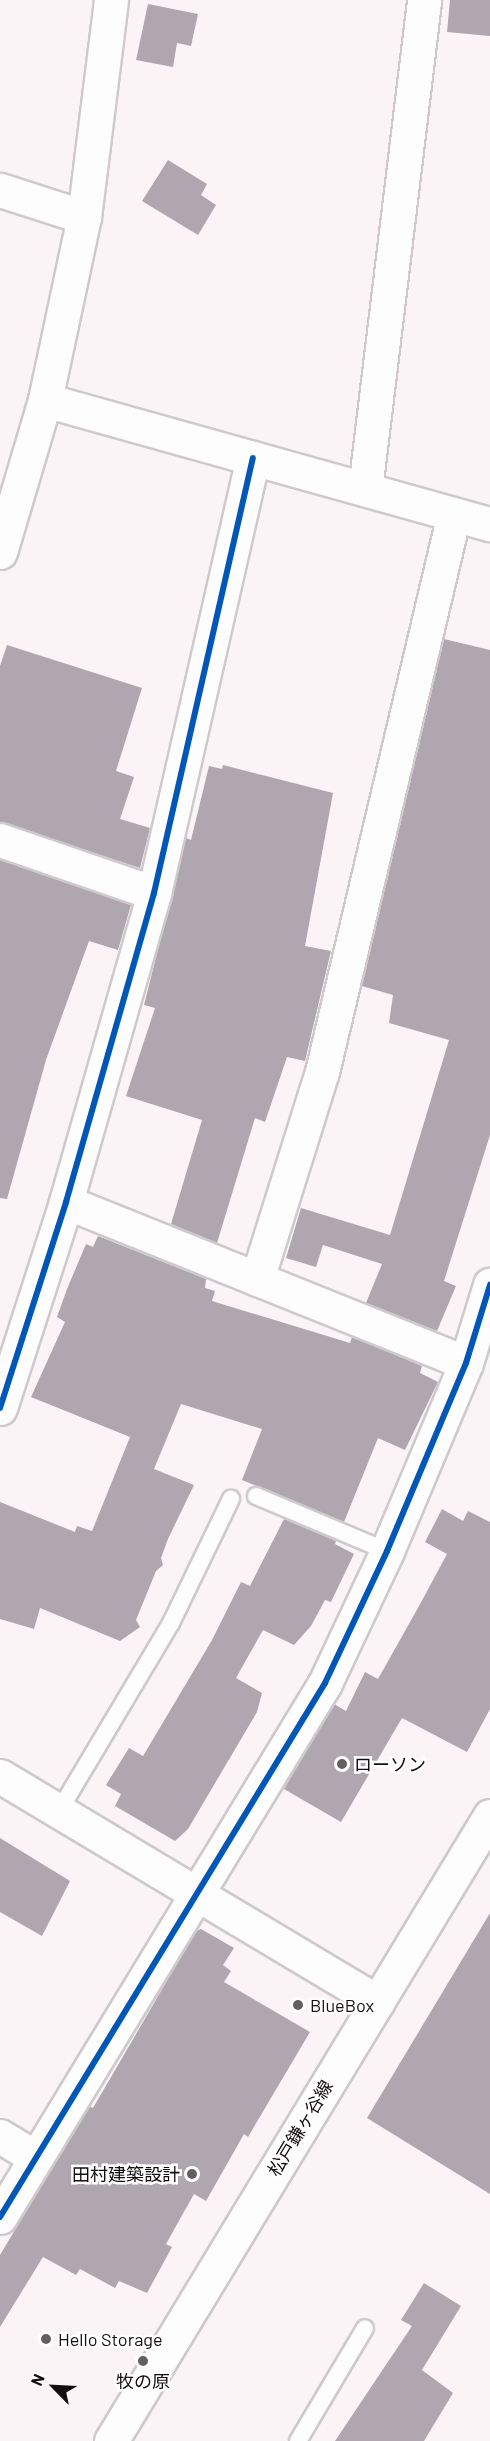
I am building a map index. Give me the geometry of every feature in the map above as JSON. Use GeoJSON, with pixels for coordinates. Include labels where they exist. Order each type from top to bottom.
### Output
{"type":"FeatureCollection","features":[{"type":"Feature","properties":{"kind":"street"},"geometry":{"type":"LineString","coordinates":[[0,552],[45,400],[84,217],[111,0]]}},
{"type":"Feature","properties":{"kind":"street"},"geometry":{"type":"LineString","coordinates":[[365,489],[424,0]]}},
{"type":"Feature","properties":{"kind":"street"},"geometry":{"type":"LineString","coordinates":[[0,190],[84,217]]}},
{"type":"Feature","properties":{"kind":"street"},"geometry":{"type":"LineString","coordinates":[[45,400],[490,524]]}},
{"type":"Feature","properties":{"kind":"street"},"geometry":{"type":"LineString","coordinates":[[0,1408],[66,1202],[154,893],[253,458]]}},
{"type":"Feature","properties":{"kind":"street"},"geometry":{"type":"LineString","coordinates":[[257,1279],[322,1072],[454,514]]}},
{"type":"Feature","properties":{"kind":"street"},"geometry":{"type":"LineString","coordinates":[[0,840],[154,893]]}},
{"type":"Feature","properties":{"kind":"street"},"geometry":{"type":"LineString","coordinates":[[66,1202],[466,1363]]}},
{"type":"Feature","properties":{"kind":"street"},"geometry":{"type":"LineString","coordinates":[[0,2217],[195,1892],[325,1683],[387,1551],[466,1363],[490,1285]]}},
{"type":"Feature","properties":{"kind":"street"},"geometry":{"type":"LineString","coordinates":[[0,1776],[377,2001]]}},
{"type":"Feature","properties":{"kind":"street","name":"松戸鎌ヶ谷線"},"geometry":{"type":"LineString","coordinates":[[111,2441],[490,1816]]}},
{"type":"Feature","properties":{"kind":"street"},"geometry":{"type":"LineString","coordinates":[[0,2136],[36,2158]]}},
{"type":"Feature","properties":{"kind":"lane"},"geometry":{"type":"LineString","coordinates":[[256,1496],[387,1551]]}},
{"type":"Feature","properties":{"kind":"lane"},"geometry":{"type":"LineString","coordinates":[[59,1811],[171,1623],[231,1499]]}},
{"type":"Feature","properties":{"kind":"lane"},"geometry":{"type":"LineString","coordinates":[[298,2441],[365,2328]]}},
{"type":"Feature","properties":{"kind":"building"},"geometry":{"type":"Polygon","coordinates":[[[450,0],[490,0],[490,36],[447,32],[450,0]]]}},
{"type":"Feature","properties":{"kind":"building"},"geometry":{"type":"Polygon","coordinates":[[[148,4],[198,14],[191,46],[177,43],[173,67],[136,60],[148,4]]]}},
{"type":"Feature","properties":{"kind":"building"},"geometry":{"type":"Polygon","coordinates":[[[168,160],[207,184],[201,195],[216,205],[198,235],[142,201],[168,160]]]}},
{"type":"Feature","properties":{"kind":"building"},"geometry":{"type":"Polygon","coordinates":[[[444,639],[490,650],[490,1135],[444,1281],[456,1286],[437,1331],[366,1303],[382,1264],[323,1245],[316,1267],[286,1258],[301,1208],[390,1235],[449,1040],[389,1023],[393,995],[362,986],[444,639]]]}},
{"type":"Feature","properties":{"kind":"building"},"geometry":{"type":"Polygon","coordinates":[[[7,645],[142,688],[116,771],[134,777],[120,819],[150,828],[140,868],[0,822],[0,666],[7,645]]]}},
{"type":"Feature","properties":{"kind":"building"},"geometry":{"type":"Polygon","coordinates":[[[223,765],[333,793],[305,946],[331,951],[305,1061],[287,1057],[265,1122],[255,1118],[217,1243],[171,1224],[202,1120],[126,1096],[155,1008],[144,1005],[186,838],[191,840],[209,766],[222,769],[223,765]]]}},
{"type":"Feature","properties":{"kind":"building"},"geometry":{"type":"Polygon","coordinates":[[[0,860],[131,905],[118,950],[89,941],[46,1060],[7,1199],[0,1198],[0,860]]]}},
{"type":"Feature","properties":{"kind":"building"},"geometry":{"type":"Polygon","coordinates":[[[98,1236],[206,1279],[205,1288],[215,1291],[212,1301],[350,1343],[352,1337],[422,1366],[420,1373],[438,1382],[405,1450],[378,1438],[344,1522],[242,1480],[262,1429],[181,1404],[154,1469],[194,1485],[168,1539],[161,1558],[163,1565],[156,1571],[136,1620],[140,1627],[120,1641],[40,1608],[34,1629],[0,1619],[0,1502],[75,1532],[77,1526],[92,1531],[130,1437],[31,1397],[65,1322],[57,1317],[67,1289],[86,1244],[93,1247],[98,1236]]]}},
{"type":"Feature","properties":{"kind":"building"},"geometry":{"type":"Polygon","coordinates":[[[442,1509],[463,1521],[468,1511],[490,1522],[490,1709],[467,1752],[402,1718],[341,1822],[284,1789],[334,1704],[346,1711],[365,1672],[378,1679],[447,1554],[425,1542],[442,1509]]]}},
{"type":"Feature","properties":{"kind":"building"},"geometry":{"type":"Polygon","coordinates":[[[284,1519],[336,1541],[335,1544],[354,1554],[331,1602],[325,1600],[311,1626],[294,1645],[263,1630],[236,1678],[262,1693],[257,1712],[188,1829],[175,1841],[115,1806],[121,1794],[106,1785],[129,1748],[143,1756],[212,1640],[241,1582],[250,1586],[284,1519]]]}},
{"type":"Feature","properties":{"kind":"building"},"geometry":{"type":"Polygon","coordinates":[[[0,1838],[70,1881],[42,1936],[0,1912],[0,1838]]]}},
{"type":"Feature","properties":{"kind":"building"},"geometry":{"type":"Polygon","coordinates":[[[490,1913],[490,2194],[367,2118],[490,1913]]]}},
{"type":"Feature","properties":{"kind":"building"},"geometry":{"type":"Polygon","coordinates":[[[201,1929],[234,1948],[223,1965],[231,1971],[224,1982],[310,2032],[248,2137],[244,2134],[206,2201],[194,2194],[166,2244],[172,2247],[147,2293],[119,2281],[115,2288],[80,2269],[76,2275],[43,2257],[0,2327],[0,2255],[89,2106],[93,2108],[196,1931],[201,1929]]]}},
{"type":"Feature","properties":{"kind":"building"},"geometry":{"type":"Polygon","coordinates":[[[424,2283],[461,2306],[422,2370],[453,2393],[424,2441],[335,2441],[412,2326],[401,2320],[424,2283]]]}},
{"type":"Feature","properties":{"kind":"cycle path"},"geometry":{"type":"LineString","coordinates":[[0,1408],[66,1202],[154,893],[253,458]]}},
{"type":"Feature","properties":{"kind":"cycle path"},"geometry":{"type":"LineString","coordinates":[[0,2217],[325,1683],[387,1551],[466,1363],[490,1285]]}},
{"type":"Feature","properties":{"kind":"place","name":"ローソン"},"geometry":{"type":"Point","coordinates":[342,1764]}},
{"type":"Feature","properties":{"kind":"place","name":"BlueBox"},"geometry":{"type":"Point","coordinates":[298,2005]}},
{"type":"Feature","properties":{"kind":"place","name":"田村建築設計"},"geometry":{"type":"Point","coordinates":[192,2174]}},
{"type":"Feature","properties":{"kind":"place","name":"Hello Storage"},"geometry":{"type":"Point","coordinates":[46,2339]}},
{"type":"Feature","properties":{"kind":"place","name":"牧の原"},"geometry":{"type":"Point","coordinates":[143,2361]}}]}
